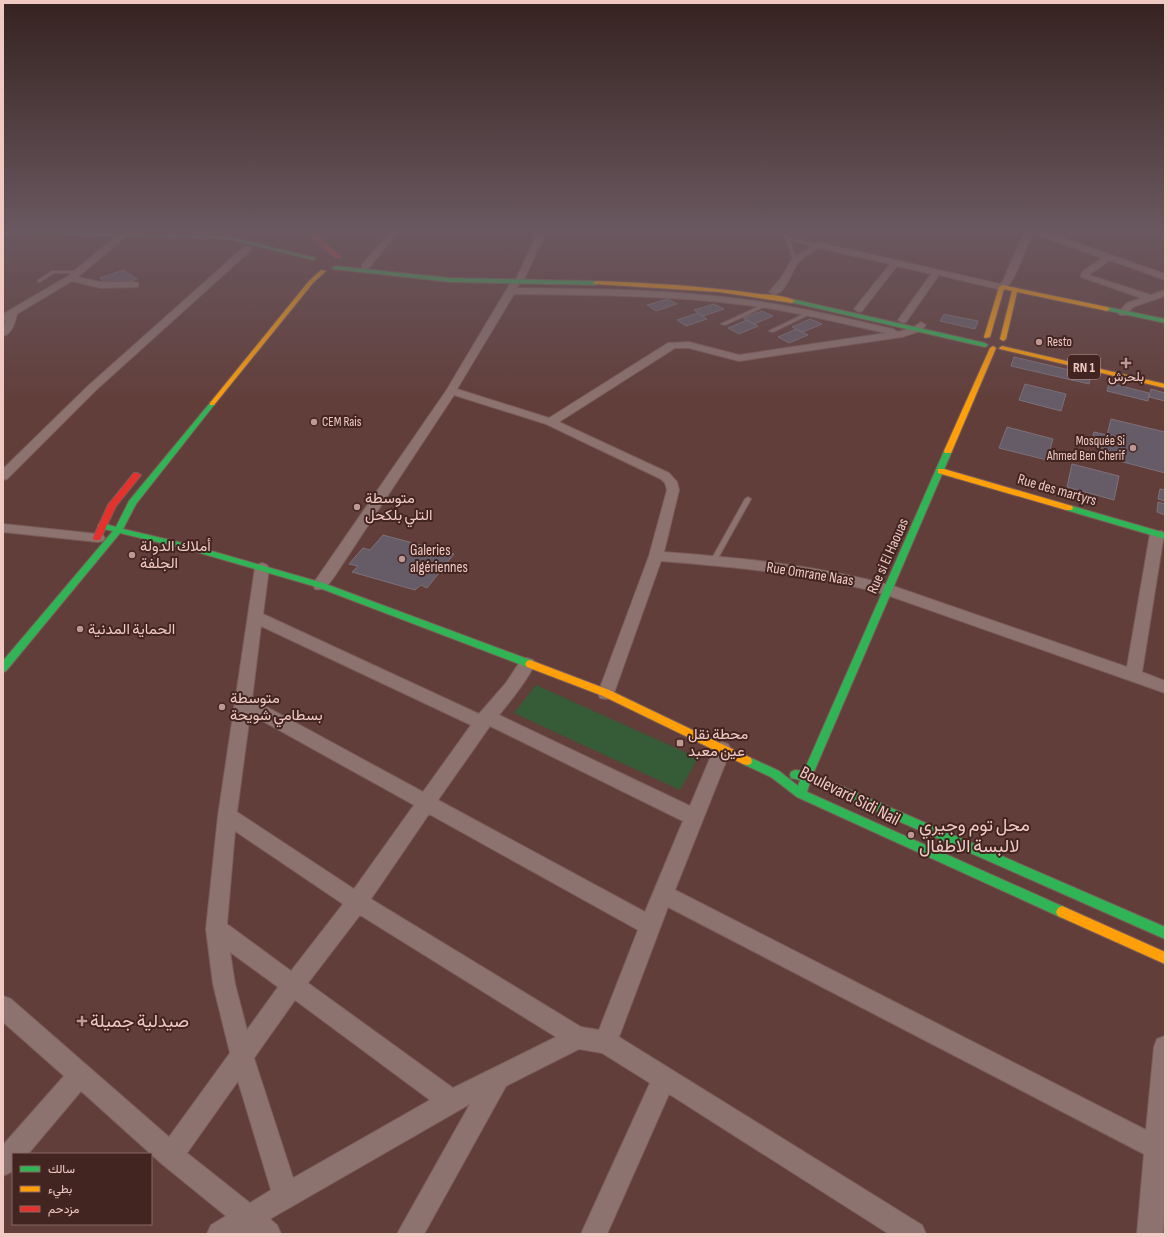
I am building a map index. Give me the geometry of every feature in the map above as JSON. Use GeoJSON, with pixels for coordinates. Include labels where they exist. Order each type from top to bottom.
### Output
{"type":"FeatureCollection","features":[{"type":"Feature","properties":{"kind":"main road"},"geometry":{"type":"LineString","coordinates":[[3,668],[119,529],[132,503],[306,288]]}},
{"type":"Feature","properties":{"kind":"main road","name":"RN 1"},"geometry":{"type":"LineString","coordinates":[[682,288],[721,290],[771,297],[995,342],[1165,379]]}},
{"type":"Feature","properties":{"kind":"main road","name":"RN 1"},"geometry":{"type":"LineString","coordinates":[[736,288],[774,292],[859,310],[903,320],[919,327]]}},
{"type":"Feature","properties":{"kind":"main road"},"geometry":{"type":"LineString","coordinates":[[995,342],[1003,288],[1015,294],[1165,329]]}},
{"type":"Feature","properties":{"kind":"main road"},"geometry":{"type":"LineString","coordinates":[[1015,294],[1123,312],[1165,321]]}},
{"type":"Feature","properties":{"kind":"main road"},"geometry":{"type":"LineString","coordinates":[[995,342],[1015,294]]}},
{"type":"Feature","properties":{"kind":"main road","name":"RN 1"},"geometry":{"type":"LineString","coordinates":[[995,342],[1165,386]]}},
{"type":"Feature","properties":{"kind":"main road","name":"Rue si El Haouas"},"geometry":{"type":"LineString","coordinates":[[801,794],[807,776],[941,471],[995,342]]}},
{"type":"Feature","properties":{"kind":"main road"},"geometry":{"type":"LineString","coordinates":[[88,549],[100,532],[112,505],[144,466]]}},
{"type":"Feature","properties":{"kind":"main road","name":"Rue des martyrs"},"geometry":{"type":"LineString","coordinates":[[941,471],[1161,535]]}},
{"type":"Feature","properties":{"kind":"main road"},"geometry":{"type":"LineString","coordinates":[[100,532],[119,529],[320,585],[606,693],[775,774]]}},
{"type":"Feature","properties":{"kind":"main road","name":"Boulevard Sidi Nail"},"geometry":{"type":"LineString","coordinates":[[775,774],[807,776],[1165,933]]}},
{"type":"Feature","properties":{"kind":"main road","name":"Boulevard Sidi Nail"},"geometry":{"type":"LineString","coordinates":[[775,774],[801,794],[1165,958]]}},
{"type":"Feature","properties":{"kind":"street"},"geometry":{"type":"LineString","coordinates":[[3,333],[10,324],[7,316],[54,288]]}},
{"type":"Feature","properties":{"kind":"street"},"geometry":{"type":"LineString","coordinates":[[3,476],[92,388],[204,288]]}},
{"type":"Feature","properties":{"kind":"street"},"geometry":{"type":"LineString","coordinates":[[320,585],[329,574],[450,391],[514,288]]}},
{"type":"Feature","properties":{"kind":"street"},"geometry":{"type":"LineString","coordinates":[[570,288],[674,295],[764,306],[902,334]]}},
{"type":"Feature","properties":{"kind":"street"},"geometry":{"type":"LineString","coordinates":[[774,292],[778,288]]}},
{"type":"Feature","properties":{"kind":"street"},"geometry":{"type":"LineString","coordinates":[[859,310],[876,288]]}},
{"type":"Feature","properties":{"kind":"street"},"geometry":{"type":"LineString","coordinates":[[903,320],[926,288]]}},
{"type":"Feature","properties":{"kind":"street"},"geometry":{"type":"LineString","coordinates":[[1003,288],[1015,294]]}},
{"type":"Feature","properties":{"kind":"street"},"geometry":{"type":"LineString","coordinates":[[1119,288],[1148,297]]}},
{"type":"Feature","properties":{"kind":"street"},"geometry":{"type":"LineString","coordinates":[[1123,312],[1130,305],[1148,297],[1165,293]]}},
{"type":"Feature","properties":{"kind":"street"},"geometry":{"type":"LineString","coordinates":[[550,422],[672,345],[680,343],[730,357],[739,358],[902,334],[919,327]]}},
{"type":"Feature","properties":{"kind":"street"},"geometry":{"type":"LineString","coordinates":[[450,391],[550,422],[665,476],[671,482],[672,490],[667,515],[656,556],[606,693]]}},
{"type":"Feature","properties":{"kind":"street"},"geometry":{"type":"LineString","coordinates":[[3,528],[100,532]]}},
{"type":"Feature","properties":{"kind":"street"},"geometry":{"type":"LineString","coordinates":[[1133,676],[1161,535]]}},
{"type":"Feature","properties":{"kind":"street","name":"Rue Omrane Naas"},"geometry":{"type":"LineString","coordinates":[[656,556],[714,560],[827,575],[853,580],[888,590],[1165,687]]}},
{"type":"Feature","properties":{"kind":"street"},"geometry":{"type":"LineString","coordinates":[[262,568],[227,816],[216,929],[224,984],[242,1056],[286,1197]]}},
{"type":"Feature","properties":{"kind":"street"},"geometry":{"type":"LineString","coordinates":[[256,617],[485,720],[694,817]]}},
{"type":"Feature","properties":{"kind":"street"},"geometry":{"type":"LineString","coordinates":[[172,1155],[292,986],[357,902],[485,720],[512,687],[527,664]]}},
{"type":"Feature","properties":{"kind":"street"},"geometry":{"type":"LineString","coordinates":[[243,702],[425,804],[650,926]]}},
{"type":"Feature","properties":{"kind":"street"},"geometry":{"type":"LineString","coordinates":[[606,1042],[650,926],[722,749]]}},
{"type":"Feature","properties":{"kind":"street"},"geometry":{"type":"LineString","coordinates":[[227,816],[357,902],[578,1038],[606,1042],[913,1234]]}},
{"type":"Feature","properties":{"kind":"street"},"geometry":{"type":"LineString","coordinates":[[663,894],[1157,1148]]}},
{"type":"Feature","properties":{"kind":"street"},"geometry":{"type":"LineString","coordinates":[[216,929],[451,1102]]}},
{"type":"Feature","properties":{"kind":"street"},"geometry":{"type":"LineString","coordinates":[[3,1008],[172,1155],[232,1229],[268,1234]]}},
{"type":"Feature","properties":{"kind":"street"},"geometry":{"type":"LineString","coordinates":[[232,1229],[451,1102],[578,1038]]}},
{"type":"Feature","properties":{"kind":"street"},"geometry":{"type":"LineString","coordinates":[[1150,1234],[1165,1047]]}},
{"type":"Feature","properties":{"kind":"street"},"geometry":{"type":"LineString","coordinates":[[13,1153],[80,1075]]}},
{"type":"Feature","properties":{"kind":"street"},"geometry":{"type":"LineString","coordinates":[[410,1234],[498,1078]]}},
{"type":"Feature","properties":{"kind":"street"},"geometry":{"type":"LineString","coordinates":[[594,1234],[664,1078]]}},
{"type":"Feature","properties":{"kind":"street"},"geometry":{"type":"LineString","coordinates":[[3,1164],[12,1154]]}},
{"type":"Feature","properties":{"kind":"lane"},"geometry":{"type":"LineString","coordinates":[[723,324],[764,306]]}},
{"type":"Feature","properties":{"kind":"lane"},"geometry":{"type":"LineString","coordinates":[[771,331],[808,314]]}},
{"type":"Feature","properties":{"kind":"lane"},"geometry":{"type":"LineString","coordinates":[[714,560],[748,499]]}},
{"type":"Feature","properties":{"kind":"green space"},"geometry":{"type":"Polygon","coordinates":[[[536,685],[698,758],[680,790],[514,713],[536,685]]]}},
{"type":"Feature","properties":{"kind":"building"},"geometry":{"type":"Polygon","coordinates":[[[668,299],[677,304],[656,311],[647,305],[668,299]]]}},
{"type":"Feature","properties":{"kind":"building"},"geometry":{"type":"Polygon","coordinates":[[[714,304],[724,309],[703,316],[694,310],[714,304]]]}},
{"type":"Feature","properties":{"kind":"building"},"geometry":{"type":"Polygon","coordinates":[[[762,311],[773,316],[754,324],[743,318],[762,311]]]}},
{"type":"Feature","properties":{"kind":"building"},"geometry":{"type":"Polygon","coordinates":[[[698,313],[707,319],[686,326],[677,320],[698,313]]]}},
{"type":"Feature","properties":{"kind":"building"},"geometry":{"type":"Polygon","coordinates":[[[944,314],[978,321],[975,329],[940,321],[944,314]]]}},
{"type":"Feature","properties":{"kind":"building"},"geometry":{"type":"Polygon","coordinates":[[[810,319],[822,324],[803,332],[792,327],[810,319]]]}},
{"type":"Feature","properties":{"kind":"building"},"geometry":{"type":"Polygon","coordinates":[[[747,320],[758,326],[739,334],[728,328],[747,320]]]}},
{"type":"Feature","properties":{"kind":"building"},"geometry":{"type":"Polygon","coordinates":[[[796,329],[808,335],[789,343],[778,337],[796,329]]]}},
{"type":"Feature","properties":{"kind":"building"},"geometry":{"type":"Polygon","coordinates":[[[1014,357],[1091,375],[1089,384],[1011,366],[1014,357]]]}},
{"type":"Feature","properties":{"kind":"building"},"geometry":{"type":"Polygon","coordinates":[[[1109,383],[1149,393],[1148,401],[1107,391],[1109,383]]]}},
{"type":"Feature","properties":{"kind":"building"},"geometry":{"type":"Polygon","coordinates":[[[1025,384],[1066,394],[1061,411],[1019,400],[1025,384]]]}},
{"type":"Feature","properties":{"kind":"building"},"geometry":{"type":"Polygon","coordinates":[[[1151,389],[1165,393],[1165,401],[1149,397],[1151,389]]]}},
{"type":"Feature","properties":{"kind":"building","name":"Mosquée Si Ahmed Ben Cherif"},"geometry":{"type":"Polygon","coordinates":[[[1111,419],[1165,432],[1165,473],[1100,456],[1104,439],[1093,436],[1094,432],[1107,435],[1111,419]]]}},
{"type":"Feature","properties":{"kind":"building"},"geometry":{"type":"Polygon","coordinates":[[[1007,427],[1053,439],[1047,460],[999,448],[1007,427]]]}},
{"type":"Feature","properties":{"kind":"building"},"geometry":{"type":"Polygon","coordinates":[[[1072,464],[1119,476],[1114,500],[1067,487],[1072,464]]]}},
{"type":"Feature","properties":{"kind":"building"},"geometry":{"type":"Polygon","coordinates":[[[1160,489],[1165,490],[1165,501],[1158,499],[1160,489]]]}},
{"type":"Feature","properties":{"kind":"building"},"geometry":{"type":"Polygon","coordinates":[[[1158,502],[1165,504],[1165,515],[1157,512],[1158,502]]]}},
{"type":"Feature","properties":{"kind":"building","name":"Galeries algériennes"},"geometry":{"type":"Polygon","coordinates":[[[383,535],[454,554],[427,588],[421,585],[415,590],[352,572],[358,566],[349,564],[363,548],[370,550],[383,535]]]}},
{"type":"Feature","properties":{"kind":"traffic: fast"},"geometry":{"type":"LineString","coordinates":[[792,301],[985,345]]}},
{"type":"Feature","properties":{"kind":"traffic: fast"},"geometry":{"type":"LineString","coordinates":[[1107,309],[1165,321]]}},
{"type":"Feature","properties":{"kind":"traffic: fast"},"geometry":{"type":"LineString","coordinates":[[3,668],[119,529],[132,503],[212,404]]}},
{"type":"Feature","properties":{"kind":"traffic: fast"},"geometry":{"type":"LineString","coordinates":[[801,794],[807,776],[948,451]]}},
{"type":"Feature","properties":{"kind":"traffic: fast"},"geometry":{"type":"LineString","coordinates":[[1069,508],[1165,536]]}},
{"type":"Feature","properties":{"kind":"traffic: fast"},"geometry":{"type":"LineString","coordinates":[[102,526],[187,547],[320,585],[530,664]]}},
{"type":"Feature","properties":{"kind":"traffic: fast"},"geometry":{"type":"LineString","coordinates":[[747,761],[775,774],[801,794],[1062,912]]}},
{"type":"Feature","properties":{"kind":"traffic: fast"},"geometry":{"type":"LineString","coordinates":[[795,775],[807,776],[1165,933]]}},
{"type":"Feature","properties":{"kind":"traffic: slow"},"geometry":{"type":"LineString","coordinates":[[212,404],[306,288]]}},
{"type":"Feature","properties":{"kind":"traffic: slow"},"geometry":{"type":"LineString","coordinates":[[691,288],[744,293],[792,301]]}},
{"type":"Feature","properties":{"kind":"traffic: slow"},"geometry":{"type":"LineString","coordinates":[[987,337],[1002,288]]}},
{"type":"Feature","properties":{"kind":"traffic: slow"},"geometry":{"type":"LineString","coordinates":[[1005,288],[1107,309]]}},
{"type":"Feature","properties":{"kind":"traffic: slow"},"geometry":{"type":"LineString","coordinates":[[1003,339],[1015,290]]}},
{"type":"Feature","properties":{"kind":"traffic: slow"},"geometry":{"type":"LineString","coordinates":[[948,451],[993,348]]}},
{"type":"Feature","properties":{"kind":"traffic: slow"},"geometry":{"type":"LineString","coordinates":[[1002,348],[1165,386]]}},
{"type":"Feature","properties":{"kind":"traffic: slow"},"geometry":{"type":"LineString","coordinates":[[941,471],[1069,508]]}},
{"type":"Feature","properties":{"kind":"traffic: slow"},"geometry":{"type":"LineString","coordinates":[[530,664],[606,693],[747,761]]}},
{"type":"Feature","properties":{"kind":"traffic: slow"},"geometry":{"type":"LineString","coordinates":[[1062,912],[1165,958]]}},
{"type":"Feature","properties":{"kind":"traffic: jam"},"geometry":{"type":"LineString","coordinates":[[97,538],[112,505],[137,475]]}},
{"type":"Feature","properties":{"kind":"place","name":"Resto"},"geometry":{"type":"Point","coordinates":[1039,342]}},
{"type":"Feature","properties":{"kind":"place","name":"بلحرش"},"geometry":{"type":"Point","coordinates":[1126,363]}},
{"type":"Feature","properties":{"kind":"place","name":"CEM Rais"},"geometry":{"type":"Point","coordinates":[314,422]}},
{"type":"Feature","properties":{"kind":"place","name":"Mosquée Si Ahmed Ben Cherif"},"geometry":{"type":"Point","coordinates":[1133,448]}},
{"type":"Feature","properties":{"kind":"place","name":"متوسطة التلي بلكحل"},"geometry":{"type":"Point","coordinates":[357,507]}},
{"type":"Feature","properties":{"kind":"place","name":"أملاك الدولة الجلفة"},"geometry":{"type":"Point","coordinates":[132,555]}},
{"type":"Feature","properties":{"kind":"place","name":"Galeries algériennes"},"geometry":{"type":"Point","coordinates":[402,559]}},
{"type":"Feature","properties":{"kind":"place","name":"الحماية المدنية"},"geometry":{"type":"Point","coordinates":[80,629]}},
{"type":"Feature","properties":{"kind":"place","name":"متوسطة بسطامي شويحة"},"geometry":{"type":"Point","coordinates":[222,707]}},
{"type":"Feature","properties":{"kind":"place","name":"محطة نقل عين معبد"},"geometry":{"type":"Point","coordinates":[680,743]}},
{"type":"Feature","properties":{"kind":"place","name":"محل توم وجيري لالبسة الاطفال"},"geometry":{"type":"Point","coordinates":[911,835]}},
{"type":"Feature","properties":{"kind":"place","name":"صيدلية جميلة"},"geometry":{"type":"Point","coordinates":[82,1021]}}]}
